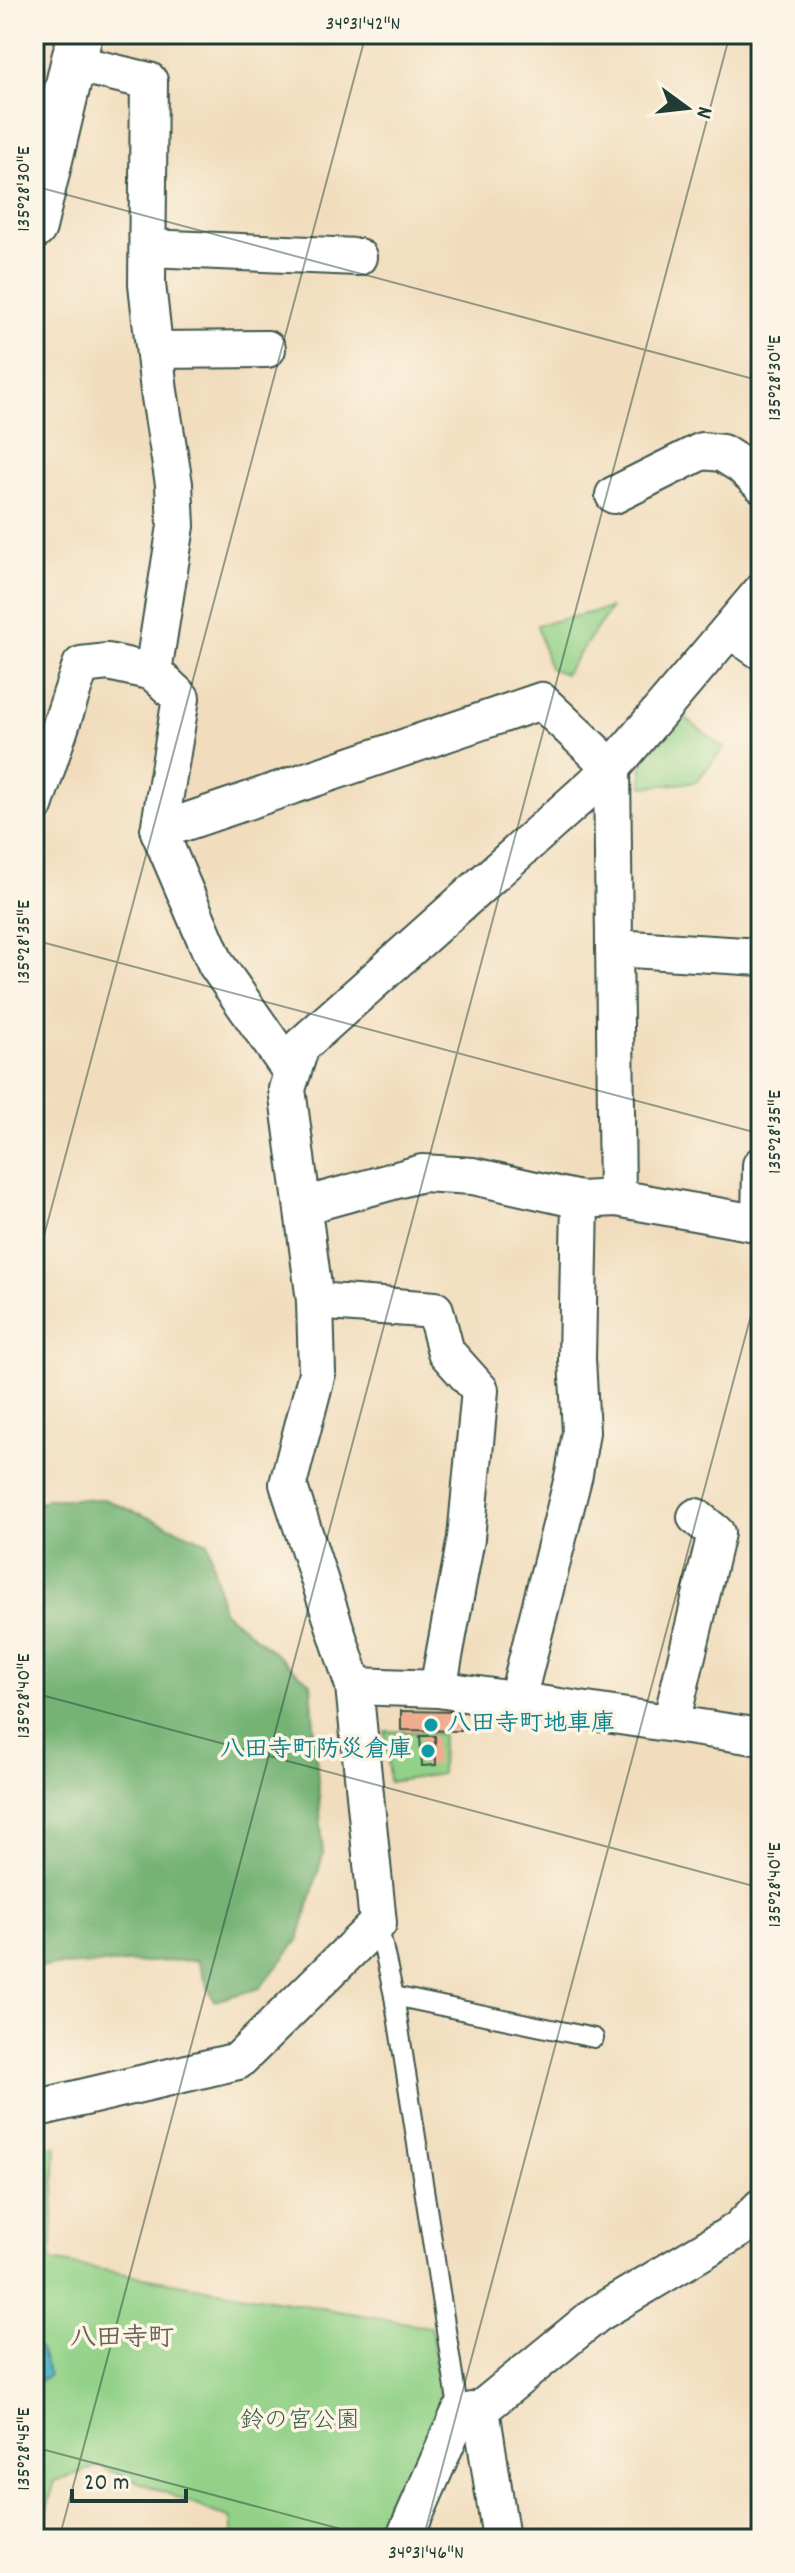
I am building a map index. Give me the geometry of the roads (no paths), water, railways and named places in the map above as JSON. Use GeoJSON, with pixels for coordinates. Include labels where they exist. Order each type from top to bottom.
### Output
{"type":"FeatureCollection","features":[{"type":"Feature","properties":{"kind":"street"},"geometry":{"type":"LineString","coordinates":[[34,227],[76,48],[149,81],[147,284],[174,484],[176,526],[153,672]]}},
{"type":"Feature","properties":{"kind":"street"},"geometry":{"type":"LineString","coordinates":[[148,248],[358,257]]}},
{"type":"Feature","properties":{"kind":"street"},"geometry":{"type":"LineString","coordinates":[[155,350],[267,349]]}},
{"type":"Feature","properties":{"kind":"street"},"geometry":{"type":"LineString","coordinates":[[614,495],[702,451],[722,453],[741,465],[761,484]]}},
{"type":"Feature","properties":{"kind":"street"},"geometry":{"type":"LineString","coordinates":[[34,2109],[238,2061],[378,1923],[354,1686],[288,1484],[317,1373],[315,1301],[287,1089],[301,1046],[612,768],[761,592]]}},
{"type":"Feature","properties":{"kind":"street"},"geometry":{"type":"LineString","coordinates":[[730,630],[761,651]]}},
{"type":"Feature","properties":{"kind":"street"},"geometry":{"type":"LineString","coordinates":[[34,806],[81,665],[108,662],[153,672],[181,698],[159,831],[216,964],[292,1073]]}},
{"type":"Feature","properties":{"kind":"street"},"geometry":{"type":"LineString","coordinates":[[159,831],[541,701],[612,768],[617,1198]]}},
{"type":"Feature","properties":{"kind":"street"},"geometry":{"type":"LineString","coordinates":[[614,948],[761,957]]}},
{"type":"Feature","properties":{"kind":"street"},"geometry":{"type":"LineString","coordinates":[[303,1206],[422,1173],[473,1176],[580,1200],[617,1198],[761,1224],[761,1165]]}},
{"type":"Feature","properties":{"kind":"street"},"geometry":{"type":"LineString","coordinates":[[517,1700],[574,1474],[581,1432],[577,1359],[580,1200]]}},
{"type":"Feature","properties":{"kind":"street"},"geometry":{"type":"LineString","coordinates":[[315,1301],[435,1310],[446,1352],[480,1390],[466,1538],[438,1689]]}},
{"type":"Feature","properties":{"kind":"street"},"geometry":{"type":"LineString","coordinates":[[671,1723],[716,1533],[696,1517]]}},
{"type":"Feature","properties":{"kind":"street"},"geometry":{"type":"LineString","coordinates":[[354,1686],[438,1689],[761,1737]]}},
{"type":"Feature","properties":{"kind":"street"},"geometry":{"type":"LineString","coordinates":[[404,2539],[470,2411],[597,2314],[738,2230],[761,2207]]}},
{"type":"Feature","properties":{"kind":"street"},"geometry":{"type":"LineString","coordinates":[[470,2411],[501,2539]]}},
{"type":"Feature","properties":{"kind":"lane"},"geometry":{"type":"LineString","coordinates":[[378,1923],[470,2411]]}},
{"type":"Feature","properties":{"kind":"lane"},"geometry":{"type":"LineString","coordinates":[[394,1996],[594,2038]]}},
{"type":"Feature","properties":{"kind":"water"},"geometry":{"type":"Polygon","coordinates":[[[34,2343],[40,2349],[49,2375],[34,2384],[34,2343]]]}},
{"type":"Feature","properties":{"kind":"place","name":"八田寺町地車庫"},"geometry":{"type":"Point","coordinates":[431,1725]}},
{"type":"Feature","properties":{"kind":"place","name":"八田寺町防災倉庫"},"geometry":{"type":"Point","coordinates":[428,1751]}},
{"type":"Feature","properties":{"kind":"district","name":"八田寺町"},"geometry":{"type":"Point","coordinates":[122,2339]}},
{"type":"Feature","properties":{"kind":"park label","name":"鈴の宮公園"},"geometry":{"type":"Point","coordinates":[300,2422]}}]}
